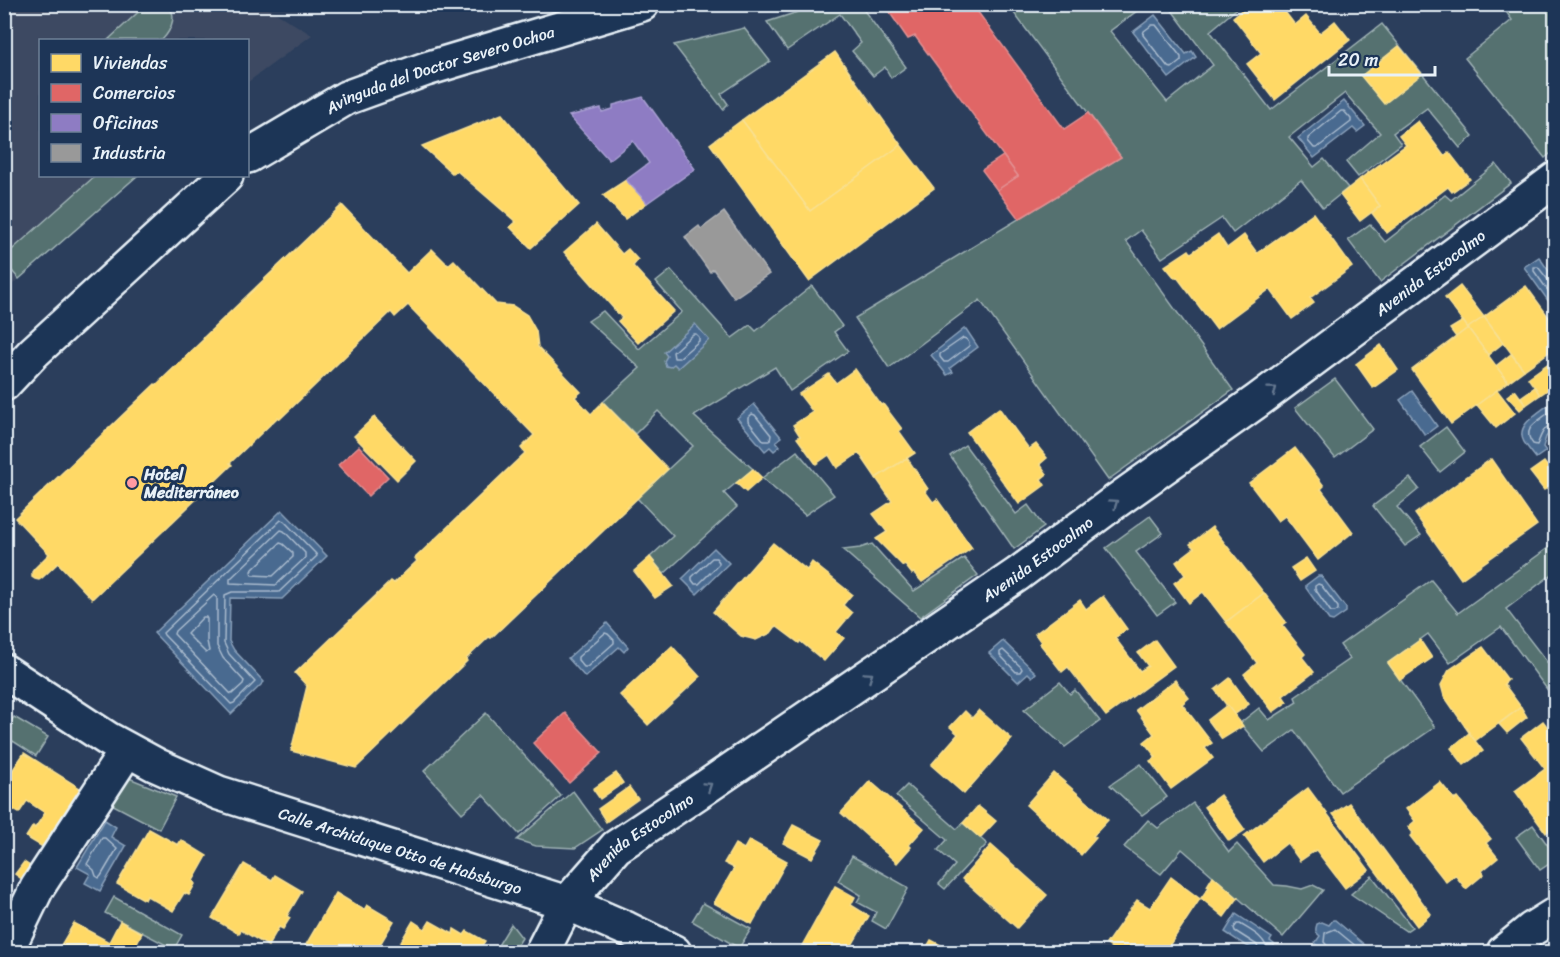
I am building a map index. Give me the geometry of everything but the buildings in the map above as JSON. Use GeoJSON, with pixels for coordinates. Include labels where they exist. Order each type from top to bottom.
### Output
{"type":"FeatureCollection","features":[{"type":"Feature","properties":{"kind":"street","name":"Avinguda del Doctor Severo Ochoa"},"geometry":{"type":"LineString","coordinates":[[249,155],[346,98],[426,69],[642,4]]}},
{"type":"Feature","properties":{"kind":"street"},"geometry":{"type":"LineString","coordinates":[[4,384],[33,353],[225,177]]}},
{"type":"Feature","properties":{"kind":"street","name":"Avenida Estocolmo"},"geometry":{"type":"LineString","coordinates":[[542,952],[567,903],[616,847],[1018,574],[1257,401],[1556,179]]}},
{"type":"Feature","properties":{"kind":"street","name":"Calle Archiduque Otto de Habsburgo"},"geometry":{"type":"LineString","coordinates":[[4,671],[127,750],[219,793],[567,903],[674,952]]}},
{"type":"Feature","properties":{"kind":"street"},"geometry":{"type":"LineString","coordinates":[[6,952],[38,888],[127,750]]}},
{"type":"Feature","properties":{"kind":"street"},"geometry":{"type":"LineString","coordinates":[[1504,952],[1532,929],[1556,914]]}},
{"type":"Feature","properties":{"kind":"shaded area"},"geometry":{"type":"Polygon","coordinates":[[[5,5],[263,5],[312,35],[249,81],[249,39],[39,39],[39,177],[136,177],[5,290],[5,5]]]}},
{"type":"Feature","properties":{"kind":"green space"},"geometry":{"type":"Polygon","coordinates":[[[147,4],[160,4],[172,11],[171,26],[163,39],[109,39],[147,4]]]}},
{"type":"Feature","properties":{"kind":"green space"},"geometry":{"type":"Polygon","coordinates":[[[822,4],[860,5],[906,67],[891,78],[885,67],[873,76],[852,51],[861,43],[840,14],[787,50],[767,22],[822,4]]]}},
{"type":"Feature","properties":{"kind":"green space"},"geometry":{"type":"Polygon","coordinates":[[[1008,5],[1145,5],[1110,31],[1167,102],[1213,65],[1168,5],[1241,5],[1210,31],[1271,110],[1382,24],[1473,136],[1460,148],[1427,108],[1393,133],[1401,144],[1358,177],[1346,162],[1380,133],[1345,93],[1289,137],[1314,167],[1324,159],[1348,188],[1323,208],[1301,180],[1233,233],[1222,218],[1162,258],[1141,230],[1126,241],[1233,390],[1108,480],[980,300],[889,368],[855,318],[1121,157],[1008,5]]]}},
{"type":"Feature","properties":{"kind":"green space"},"geometry":{"type":"Polygon","coordinates":[[[1555,5],[1555,150],[1545,158],[1465,58],[1512,20],[1502,6],[1555,5]]]}},
{"type":"Feature","properties":{"kind":"green space"},"geometry":{"type":"Polygon","coordinates":[[[744,28],[770,61],[721,94],[728,104],[723,109],[674,45],[744,28]]]}},
{"type":"Feature","properties":{"kind":"green space"},"geometry":{"type":"Polygon","coordinates":[[[1496,164],[1511,183],[1380,282],[1348,240],[1370,224],[1385,242],[1445,195],[1451,200],[1496,164]]]}},
{"type":"Feature","properties":{"kind":"green space"},"geometry":{"type":"Polygon","coordinates":[[[94,177],[136,177],[19,279],[5,263],[5,256],[94,177]]]}},
{"type":"Feature","properties":{"kind":"green space"},"geometry":{"type":"Polygon","coordinates":[[[671,270],[732,338],[750,325],[756,331],[812,286],[842,326],[834,332],[848,351],[790,391],[775,367],[694,416],[753,469],[724,493],[737,507],[664,574],[650,557],[673,536],[637,498],[693,446],[658,411],[635,434],[603,402],[640,368],[588,321],[603,311],[639,349],[682,312],[656,282],[671,270]]]}},
{"type":"Feature","properties":{"kind":"green space"},"geometry":{"type":"Polygon","coordinates":[[[1335,379],[1373,429],[1335,458],[1295,408],[1335,379]]]}},
{"type":"Feature","properties":{"kind":"green space"},"geometry":{"type":"Polygon","coordinates":[[[1446,427],[1465,452],[1440,472],[1420,447],[1446,427]]]}},
{"type":"Feature","properties":{"kind":"green space"},"geometry":{"type":"Polygon","coordinates":[[[965,445],[1016,514],[1028,505],[1044,527],[1014,549],[950,456],[965,445]]]}},
{"type":"Feature","properties":{"kind":"green space"},"geometry":{"type":"Polygon","coordinates":[[[797,451],[834,495],[805,515],[762,478],[797,451]]]}},
{"type":"Feature","properties":{"kind":"green space"},"geometry":{"type":"Polygon","coordinates":[[[1410,478],[1419,489],[1397,507],[1421,535],[1405,546],[1373,506],[1410,478]]]}},
{"type":"Feature","properties":{"kind":"green space"},"geometry":{"type":"Polygon","coordinates":[[[1150,516],[1163,533],[1136,552],[1175,602],[1157,615],[1106,548],[1150,516]]]}},
{"type":"Feature","properties":{"kind":"green space"},"geometry":{"type":"Polygon","coordinates":[[[1555,543],[1555,572],[1506,609],[1550,666],[1555,662],[1555,700],[1501,627],[1450,663],[1428,634],[1388,663],[1435,727],[1340,792],[1294,730],[1264,752],[1240,723],[1259,708],[1269,720],[1297,702],[1295,697],[1350,659],[1340,645],[1431,580],[1458,613],[1555,543]]]}},
{"type":"Feature","properties":{"kind":"green space"},"geometry":{"type":"Polygon","coordinates":[[[872,544],[914,591],[964,558],[978,575],[920,617],[843,550],[872,544]]]}},
{"type":"Feature","properties":{"kind":"green space"},"geometry":{"type":"Polygon","coordinates":[[[1060,682],[1070,694],[1075,690],[1100,721],[1065,747],[1024,710],[1060,682]]]}},
{"type":"Feature","properties":{"kind":"green space"},"geometry":{"type":"Polygon","coordinates":[[[486,713],[561,796],[519,834],[483,795],[462,813],[424,771],[486,713]]]}},
{"type":"Feature","properties":{"kind":"green space"},"geometry":{"type":"Polygon","coordinates":[[[14,717],[48,737],[36,756],[13,741],[5,753],[5,728],[14,717]]]}},
{"type":"Feature","properties":{"kind":"green space"},"geometry":{"type":"Polygon","coordinates":[[[1141,764],[1167,797],[1142,815],[1110,785],[1141,764]]]}},
{"type":"Feature","properties":{"kind":"green space"},"geometry":{"type":"Polygon","coordinates":[[[121,778],[129,778],[176,797],[159,829],[102,799],[121,778]]]}},
{"type":"Feature","properties":{"kind":"green space"},"geometry":{"type":"Polygon","coordinates":[[[907,785],[957,829],[963,823],[987,844],[945,889],[939,884],[955,865],[938,850],[947,840],[896,796],[907,785]]]}},
{"type":"Feature","properties":{"kind":"green space"},"geometry":{"type":"Polygon","coordinates":[[[573,791],[602,830],[575,848],[536,846],[517,840],[573,791]]]}},
{"type":"Feature","properties":{"kind":"green space"},"geometry":{"type":"Polygon","coordinates":[[[1193,803],[1229,852],[1237,844],[1274,885],[1302,889],[1313,885],[1323,890],[1283,937],[1182,849],[1161,874],[1124,847],[1148,820],[1158,828],[1193,803]]]}},
{"type":"Feature","properties":{"kind":"green space"},"geometry":{"type":"Polygon","coordinates":[[[1533,825],[1555,855],[1555,860],[1540,870],[1516,837],[1533,825]]]}},
{"type":"Feature","properties":{"kind":"green space"},"geometry":{"type":"Polygon","coordinates":[[[852,856],[908,889],[886,929],[872,921],[876,912],[857,902],[861,895],[838,881],[852,856]]]}},
{"type":"Feature","properties":{"kind":"green space"},"geometry":{"type":"Polygon","coordinates":[[[1372,876],[1412,927],[1406,931],[1351,894],[1372,876]]]}},
{"type":"Feature","properties":{"kind":"green space"},"geometry":{"type":"Polygon","coordinates":[[[114,897],[182,935],[174,949],[105,913],[114,897]]]}},
{"type":"Feature","properties":{"kind":"green space"},"geometry":{"type":"Polygon","coordinates":[[[703,903],[751,929],[739,948],[692,921],[703,903]]]}},
{"type":"Feature","properties":{"kind":"green space"},"geometry":{"type":"Polygon","coordinates":[[[511,924],[522,938],[513,952],[494,952],[511,924]]]}},
{"type":"Feature","properties":{"kind":"water"},"geometry":{"type":"Polygon","coordinates":[[[1155,15],[1186,54],[1192,51],[1196,57],[1169,78],[1133,32],[1155,15]]]}},
{"type":"Feature","properties":{"kind":"water"},"geometry":{"type":"Polygon","coordinates":[[[1344,101],[1365,126],[1357,132],[1353,128],[1314,158],[1298,138],[1344,101]]]}},
{"type":"Feature","properties":{"kind":"water"},"geometry":{"type":"Polygon","coordinates":[[[1539,257],[1555,280],[1555,297],[1549,302],[1524,267],[1539,257]]]}},
{"type":"Feature","properties":{"kind":"water"},"geometry":{"type":"Polygon","coordinates":[[[695,324],[709,340],[678,368],[674,364],[670,367],[666,366],[664,361],[667,356],[664,352],[695,324]]]}},
{"type":"Feature","properties":{"kind":"water"},"geometry":{"type":"Polygon","coordinates":[[[964,329],[978,347],[950,368],[953,372],[947,375],[931,355],[964,329]]]}},
{"type":"Feature","properties":{"kind":"water"},"geometry":{"type":"Polygon","coordinates":[[[1412,391],[1437,426],[1425,435],[1400,400],[1412,391]]]}},
{"type":"Feature","properties":{"kind":"water"},"geometry":{"type":"Polygon","coordinates":[[[1552,402],[1555,407],[1555,428],[1546,437],[1543,447],[1546,451],[1536,458],[1524,442],[1522,430],[1530,419],[1552,402]]]}},
{"type":"Feature","properties":{"kind":"water"},"geometry":{"type":"Polygon","coordinates":[[[754,404],[781,437],[776,441],[780,446],[774,451],[770,447],[765,451],[737,418],[754,404]]]}},
{"type":"Feature","properties":{"kind":"water"},"geometry":{"type":"Polygon","coordinates":[[[282,510],[327,556],[282,599],[230,598],[229,641],[234,650],[264,682],[231,714],[154,633],[282,510]]]}},
{"type":"Feature","properties":{"kind":"water"},"geometry":{"type":"Polygon","coordinates":[[[714,548],[729,563],[697,594],[682,579],[714,548]]]}},
{"type":"Feature","properties":{"kind":"water"},"geometry":{"type":"Polygon","coordinates":[[[1321,576],[1346,608],[1346,612],[1333,621],[1329,620],[1306,588],[1306,585],[1321,576]]]}},
{"type":"Feature","properties":{"kind":"water"},"geometry":{"type":"Polygon","coordinates":[[[607,623],[628,647],[624,652],[619,647],[585,677],[568,658],[607,623]]]}},
{"type":"Feature","properties":{"kind":"water"},"geometry":{"type":"Polygon","coordinates":[[[1003,641],[1036,673],[1032,677],[1028,673],[1018,682],[989,653],[1003,641]]]}},
{"type":"Feature","properties":{"kind":"water"},"geometry":{"type":"Polygon","coordinates":[[[105,820],[116,827],[111,837],[126,846],[100,891],[85,883],[90,874],[77,867],[105,820]]]}},
{"type":"Feature","properties":{"kind":"water"},"geometry":{"type":"Polygon","coordinates":[[[1236,914],[1272,938],[1270,941],[1274,944],[1274,950],[1268,952],[1255,950],[1225,932],[1236,914]]]}},
{"type":"Feature","properties":{"kind":"water"},"geometry":{"type":"Polygon","coordinates":[[[1333,920],[1373,952],[1326,952],[1315,943],[1320,936],[1316,928],[1317,924],[1322,922],[1329,925],[1333,920]]]}},
{"type":"Feature","properties":{"kind":"place","name":"Hotel Mediterráneo"},"geometry":{"type":"Point","coordinates":[132,483]}}]}
